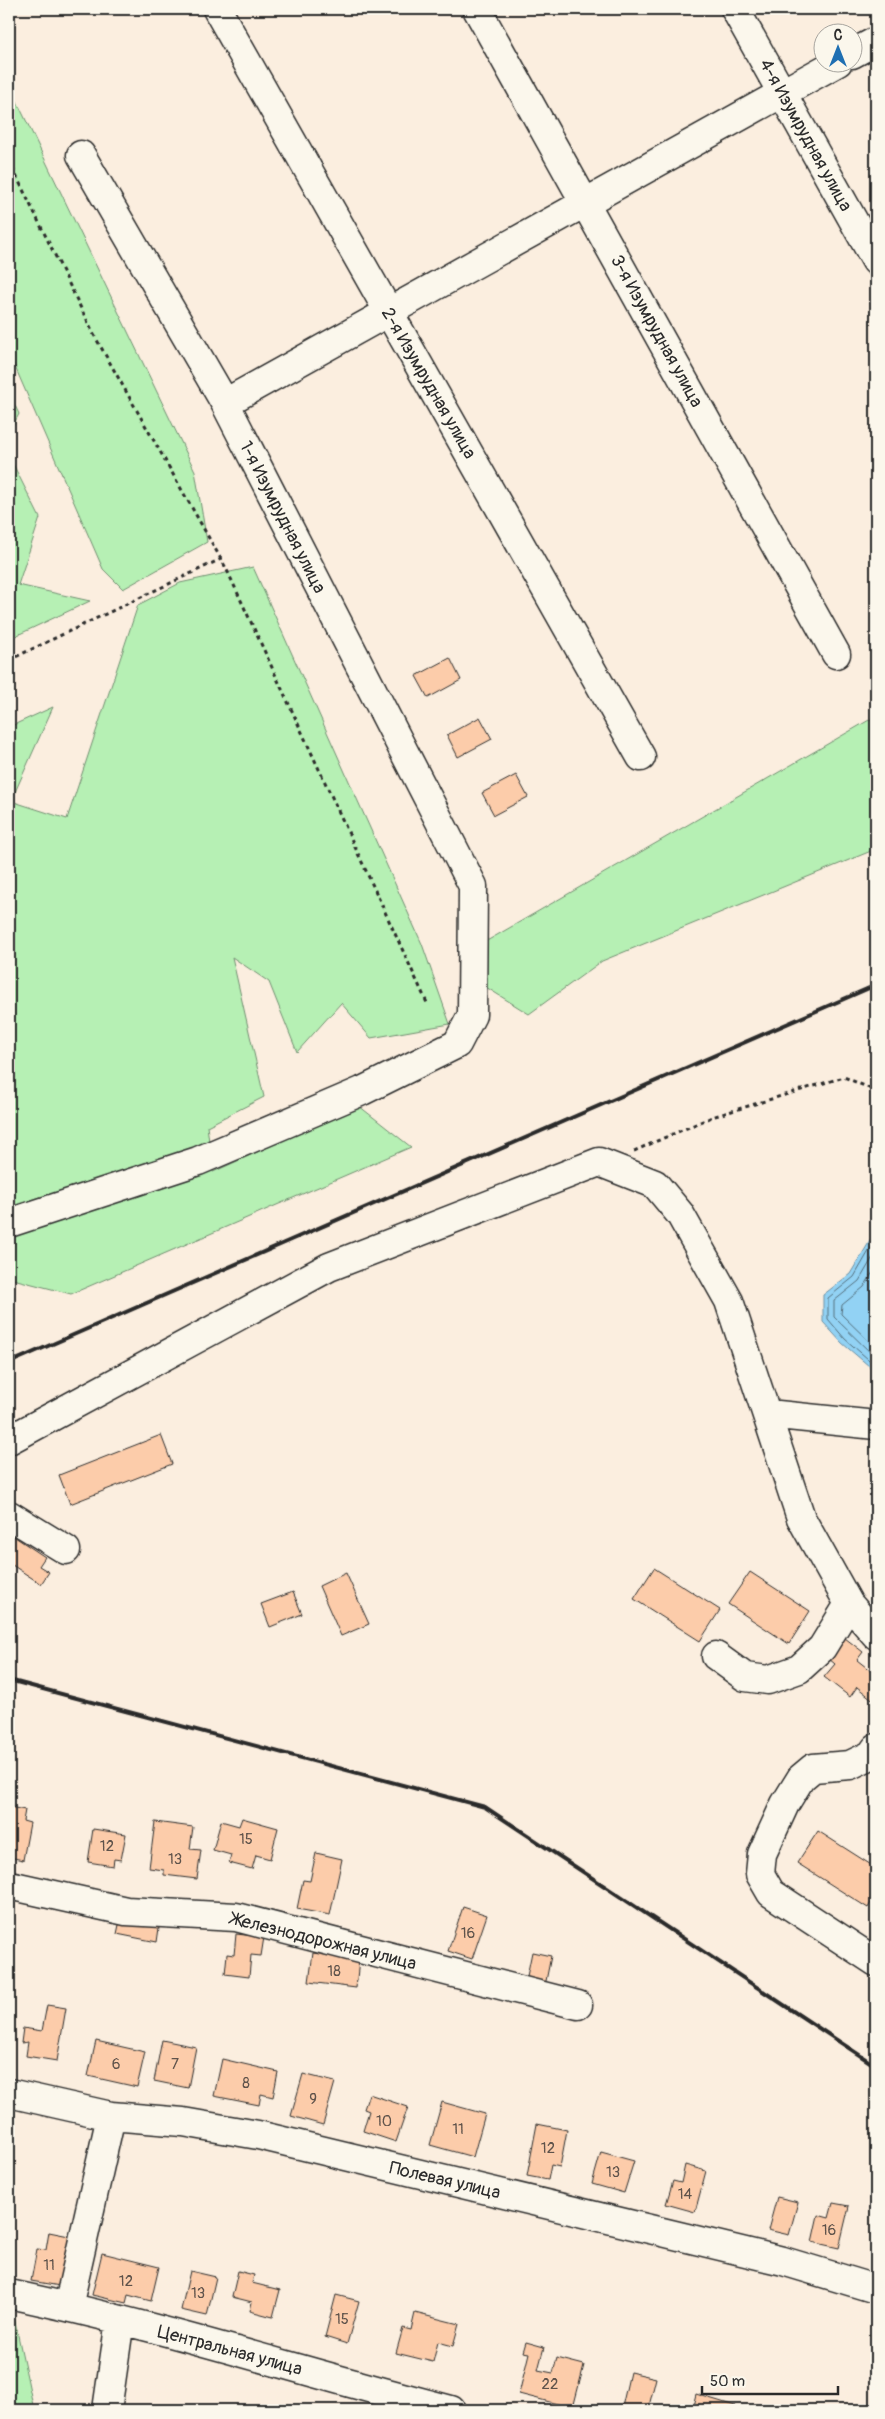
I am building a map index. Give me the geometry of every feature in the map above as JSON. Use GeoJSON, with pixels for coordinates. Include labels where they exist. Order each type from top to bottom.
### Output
{"type":"FeatureCollection","features":[{"type":"Feature","properties":{"kind":"street","name":"2-я Изумрудная улица"},"geometry":{"type":"LineString","coordinates":[[217,9],[641,757]]}},
{"type":"Feature","properties":{"kind":"street","name":"3-я Изумрудная улица"},"geometry":{"type":"LineString","coordinates":[[477,9],[836,654]]}},
{"type":"Feature","properties":{"kind":"street","name":"4-я Изумрудная улица"},"geometry":{"type":"LineString","coordinates":[[735,9],[876,261]]}},
{"type":"Feature","properties":{"kind":"street"},"geometry":{"type":"LineString","coordinates":[[862,49],[876,41]]}},
{"type":"Feature","properties":{"kind":"street"},"geometry":{"type":"LineString","coordinates":[[225,403],[586,204],[820,72]]}},
{"type":"Feature","properties":{"kind":"street","name":"1-я Изумрудная улица"},"geometry":{"type":"LineString","coordinates":[[9,1222],[198,1161],[362,1091],[457,1044],[472,1015],[473,886],[225,403],[81,154]]}},
{"type":"Feature","properties":{"kind":"street"},"geometry":{"type":"LineString","coordinates":[[9,1440],[329,1268],[599,1162],[655,1184],[680,1214],[729,1301],[768,1414],[784,1472],[801,1518],[849,1604],[876,1635]]}},
{"type":"Feature","properties":{"kind":"street"},"geometry":{"type":"LineString","coordinates":[[768,1414],[876,1424]]}},
{"type":"Feature","properties":{"kind":"street"},"geometry":{"type":"LineString","coordinates":[[9,1515],[66,1550]]}},
{"type":"Feature","properties":{"kind":"street"},"geometry":{"type":"LineString","coordinates":[[716,1656],[745,1677],[768,1680],[799,1669],[822,1648],[849,1604]]}},
{"type":"Feature","properties":{"kind":"street"},"geometry":{"type":"LineString","coordinates":[[876,1748],[871,1755],[850,1764],[813,1768],[801,1778],[785,1804],[762,1854],[760,1874],[771,1893],[876,1962]]}},
{"type":"Feature","properties":{"kind":"street","name":"Железнодорожная улица"},"geometry":{"type":"LineString","coordinates":[[9,1885],[126,1911],[236,1917],[578,2005]]}},
{"type":"Feature","properties":{"kind":"street","name":"Полевая улица"},"geometry":{"type":"LineString","coordinates":[[9,2093],[111,2116],[183,2122],[258,2135],[783,2261],[876,2289]]}},
{"type":"Feature","properties":{"kind":"street"},"geometry":{"type":"LineString","coordinates":[[68,2307],[111,2116]]}},
{"type":"Feature","properties":{"kind":"street","name":"Центральная улица"},"geometry":{"type":"LineString","coordinates":[[9,2294],[120,2320],[451,2410]]}},
{"type":"Feature","properties":{"kind":"street"},"geometry":{"type":"LineString","coordinates":[[108,2410],[120,2320]]}},
{"type":"Feature","properties":{"kind":"path"},"geometry":{"type":"LineString","coordinates":[[9,161],[93,333],[221,559],[428,1005]]}},
{"type":"Feature","properties":{"kind":"path"},"geometry":{"type":"LineString","coordinates":[[9,660],[221,559]]}},
{"type":"Feature","properties":{"kind":"path"},"geometry":{"type":"LineString","coordinates":[[604,1164],[712,1117],[844,1077],[876,1091]]}},
{"type":"Feature","properties":{"kind":"green space"},"geometry":{"type":"Polygon","coordinates":[[[9,85],[195,471],[207,542],[123,589],[103,569],[9,353],[9,85]]]}},
{"type":"Feature","properties":{"kind":"green space"},"geometry":{"type":"Polygon","coordinates":[[[9,393],[19,414],[9,433],[9,393]]]}},
{"type":"Feature","properties":{"kind":"green space"},"geometry":{"type":"Polygon","coordinates":[[[9,456],[40,518],[18,585],[90,601],[9,639],[9,456]]]}},
{"type":"Feature","properties":{"kind":"green space"},"geometry":{"type":"Polygon","coordinates":[[[253,567],[422,944],[450,1024],[371,1038],[341,1003],[297,1052],[269,982],[232,957],[264,1097],[207,1126],[213,1172],[359,1106],[411,1147],[71,1294],[9,1278],[9,727],[53,707],[11,801],[67,819],[138,605],[180,583],[253,567]]]}},
{"type":"Feature","properties":{"kind":"green space"},"geometry":{"type":"Polygon","coordinates":[[[876,716],[876,849],[602,961],[529,1014],[473,979],[485,942],[876,716]]]}},
{"type":"Feature","properties":{"kind":"green space"},"geometry":{"type":"Polygon","coordinates":[[[9,2311],[13,2312],[34,2410],[9,2410],[9,2311]]]}},
{"type":"Feature","properties":{"kind":"water"},"geometry":{"type":"Polygon","coordinates":[[[876,1221],[876,1372],[842,1343],[823,1322],[823,1295],[850,1274],[873,1236],[876,1221]]]}},
{"type":"Feature","properties":{"kind":"building"},"geometry":{"type":"Polygon","coordinates":[[[450,658],[461,680],[428,698],[416,676],[450,658]]]}},
{"type":"Feature","properties":{"kind":"building"},"geometry":{"type":"Polygon","coordinates":[[[480,717],[492,739],[458,757],[447,735],[480,717]]]}},
{"type":"Feature","properties":{"kind":"building"},"geometry":{"type":"Polygon","coordinates":[[[516,775],[528,797],[494,815],[482,793],[516,775]]]}},
{"type":"Feature","properties":{"kind":"building"},"geometry":{"type":"Polygon","coordinates":[[[161,1435],[172,1464],[70,1504],[59,1475],[161,1435]]]}},
{"type":"Feature","properties":{"kind":"building"},"geometry":{"type":"Polygon","coordinates":[[[9,1533],[45,1557],[39,1566],[49,1572],[41,1584],[9,1563],[9,1533]]]}},
{"type":"Feature","properties":{"kind":"building"},"geometry":{"type":"Polygon","coordinates":[[[654,1568],[720,1610],[700,1641],[634,1599],[654,1568]]]}},
{"type":"Feature","properties":{"kind":"building"},"geometry":{"type":"Polygon","coordinates":[[[750,1572],[810,1611],[789,1644],[728,1604],[750,1572]]]}},
{"type":"Feature","properties":{"kind":"building"},"geometry":{"type":"Polygon","coordinates":[[[346,1573],[369,1624],[341,1636],[319,1586],[346,1573]]]}},
{"type":"Feature","properties":{"kind":"building"},"geometry":{"type":"Polygon","coordinates":[[[293,1592],[302,1614],[270,1627],[261,1604],[293,1592]]]}},
{"type":"Feature","properties":{"kind":"building"},"geometry":{"type":"Polygon","coordinates":[[[845,1638],[863,1652],[857,1660],[876,1675],[876,1693],[872,1699],[857,1687],[850,1697],[824,1677],[835,1664],[829,1659],[845,1638]]]}},
{"type":"Feature","properties":{"kind":"building"},"geometry":{"type":"Polygon","coordinates":[[[9,1807],[25,1810],[23,1821],[30,1823],[23,1860],[9,1857],[9,1807]]]}},
{"type":"Feature","properties":{"kind":"building"},"geometry":{"type":"Polygon","coordinates":[[[242,1818],[278,1828],[270,1859],[256,1855],[252,1869],[229,1863],[231,1855],[213,1850],[221,1821],[239,1826],[242,1818]]]}},
{"type":"Feature","properties":{"kind":"building"},"geometry":{"type":"Polygon","coordinates":[[[155,1822],[193,1827],[190,1849],[201,1850],[197,1879],[164,1875],[164,1870],[149,1868],[155,1822]]]}},
{"type":"Feature","properties":{"kind":"building"},"geometry":{"type":"Polygon","coordinates":[[[93,1829],[126,1834],[121,1860],[114,1859],[113,1866],[88,1862],[93,1829]]]}},
{"type":"Feature","properties":{"kind":"building"},"geometry":{"type":"Polygon","coordinates":[[[818,1831],[876,1868],[876,1894],[868,1908],[797,1863],[818,1831]]]}},
{"type":"Feature","properties":{"kind":"building"},"geometry":{"type":"Polygon","coordinates":[[[316,1853],[342,1859],[330,1915],[297,1909],[303,1880],[310,1881],[316,1853]]]}},
{"type":"Feature","properties":{"kind":"building"},"geometry":{"type":"Polygon","coordinates":[[[463,1907],[487,1915],[472,1959],[448,1951],[463,1907]]]}},
{"type":"Feature","properties":{"kind":"building"},"geometry":{"type":"Polygon","coordinates":[[[120,1920],[159,1928],[157,1942],[117,1934],[120,1920]]]}},
{"type":"Feature","properties":{"kind":"building"},"geometry":{"type":"Polygon","coordinates":[[[236,1934],[264,1937],[261,1956],[251,1955],[249,1977],[225,1974],[227,1954],[234,1955],[236,1934]]]}},
{"type":"Feature","properties":{"kind":"building"},"geometry":{"type":"Polygon","coordinates":[[[532,1952],[551,1956],[545,1986],[526,1981],[532,1952]]]}},
{"type":"Feature","properties":{"kind":"building"},"geometry":{"type":"Polygon","coordinates":[[[313,1953],[359,1960],[356,1988],[309,1982],[313,1953]]]}},
{"type":"Feature","properties":{"kind":"building"},"geometry":{"type":"Polygon","coordinates":[[[47,2005],[66,2008],[57,2061],[26,2056],[28,2042],[21,2043],[23,2028],[42,2031],[47,2005]]]}},
{"type":"Feature","properties":{"kind":"building"},"geometry":{"type":"Polygon","coordinates":[[[162,2040],[196,2047],[188,2088],[154,2081],[162,2040]]]}},
{"type":"Feature","properties":{"kind":"building"},"geometry":{"type":"Polygon","coordinates":[[[96,2041],[145,2052],[137,2087],[88,2076],[96,2041]]]}},
{"type":"Feature","properties":{"kind":"building"},"geometry":{"type":"Polygon","coordinates":[[[222,2059],[278,2072],[273,2097],[261,2094],[259,2105],[214,2096],[222,2059]]]}},
{"type":"Feature","properties":{"kind":"building"},"geometry":{"type":"Polygon","coordinates":[[[303,2074],[335,2082],[323,2125],[291,2116],[303,2074]]]}},
{"type":"Feature","properties":{"kind":"building"},"geometry":{"type":"Polygon","coordinates":[[[369,2094],[408,2107],[396,2142],[363,2131],[369,2111],[364,2109],[369,2094]]]}},
{"type":"Feature","properties":{"kind":"building"},"geometry":{"type":"Polygon","coordinates":[[[442,2102],[485,2114],[473,2157],[430,2145],[442,2102]]]}},
{"type":"Feature","properties":{"kind":"building"},"geometry":{"type":"Polygon","coordinates":[[[537,2124],[567,2130],[560,2167],[551,2165],[548,2180],[527,2176],[537,2124]]]}},
{"type":"Feature","properties":{"kind":"building"},"geometry":{"type":"Polygon","coordinates":[[[601,2152],[634,2161],[624,2193],[592,2184],[601,2152]]]}},
{"type":"Feature","properties":{"kind":"building"},"geometry":{"type":"Polygon","coordinates":[[[685,2165],[706,2171],[695,2212],[666,2204],[673,2181],[681,2183],[685,2165]]]}},
{"type":"Feature","properties":{"kind":"building"},"geometry":{"type":"Polygon","coordinates":[[[777,2197],[798,2202],[789,2235],[768,2230],[777,2197]]]}},
{"type":"Feature","properties":{"kind":"building"},"geometry":{"type":"Polygon","coordinates":[[[833,2203],[849,2206],[839,2248],[812,2242],[818,2215],[829,2218],[833,2203]]]}},
{"type":"Feature","properties":{"kind":"building"},"geometry":{"type":"Polygon","coordinates":[[[49,2232],[69,2236],[60,2286],[31,2281],[37,2249],[46,2250],[49,2232]]]}},
{"type":"Feature","properties":{"kind":"building"},"geometry":{"type":"Polygon","coordinates":[[[102,2253],[159,2267],[151,2301],[128,2295],[126,2303],[92,2295],[102,2253]]]}},
{"type":"Feature","properties":{"kind":"building"},"geometry":{"type":"Polygon","coordinates":[[[190,2271],[216,2277],[207,2316],[181,2310],[190,2271]]]}},
{"type":"Feature","properties":{"kind":"building"},"geometry":{"type":"Polygon","coordinates":[[[238,2271],[254,2275],[252,2283],[280,2290],[273,2317],[250,2311],[252,2302],[232,2297],[238,2271]]]}},
{"type":"Feature","properties":{"kind":"building"},"geometry":{"type":"Polygon","coordinates":[[[336,2295],[359,2301],[347,2344],[325,2337],[336,2295]]]}},
{"type":"Feature","properties":{"kind":"building"},"geometry":{"type":"Polygon","coordinates":[[[415,2313],[459,2324],[453,2346],[438,2342],[433,2362],[396,2353],[403,2328],[411,2330],[415,2313]]]}},
{"type":"Feature","properties":{"kind":"building"},"geometry":{"type":"Polygon","coordinates":[[[526,2342],[544,2347],[538,2370],[553,2373],[557,2358],[584,2365],[573,2408],[519,2394],[529,2353],[523,2352],[526,2342]]]}},
{"type":"Feature","properties":{"kind":"building"},"geometry":{"type":"Polygon","coordinates":[[[630,2372],[656,2378],[648,2410],[622,2407],[630,2372]]]}},
{"type":"Feature","properties":{"kind":"building"},"geometry":{"type":"Polygon","coordinates":[[[696,2394],[735,2406],[734,2410],[692,2410],[696,2394]]]}},
{"type":"Feature","properties":{"kind":"railway"},"geometry":{"type":"LineString","coordinates":[[9,1363],[876,985]]}},
{"type":"Feature","properties":{"kind":"railway"},"geometry":{"type":"LineString","coordinates":[[9,1680],[485,1807],[876,2066]]}}]}
